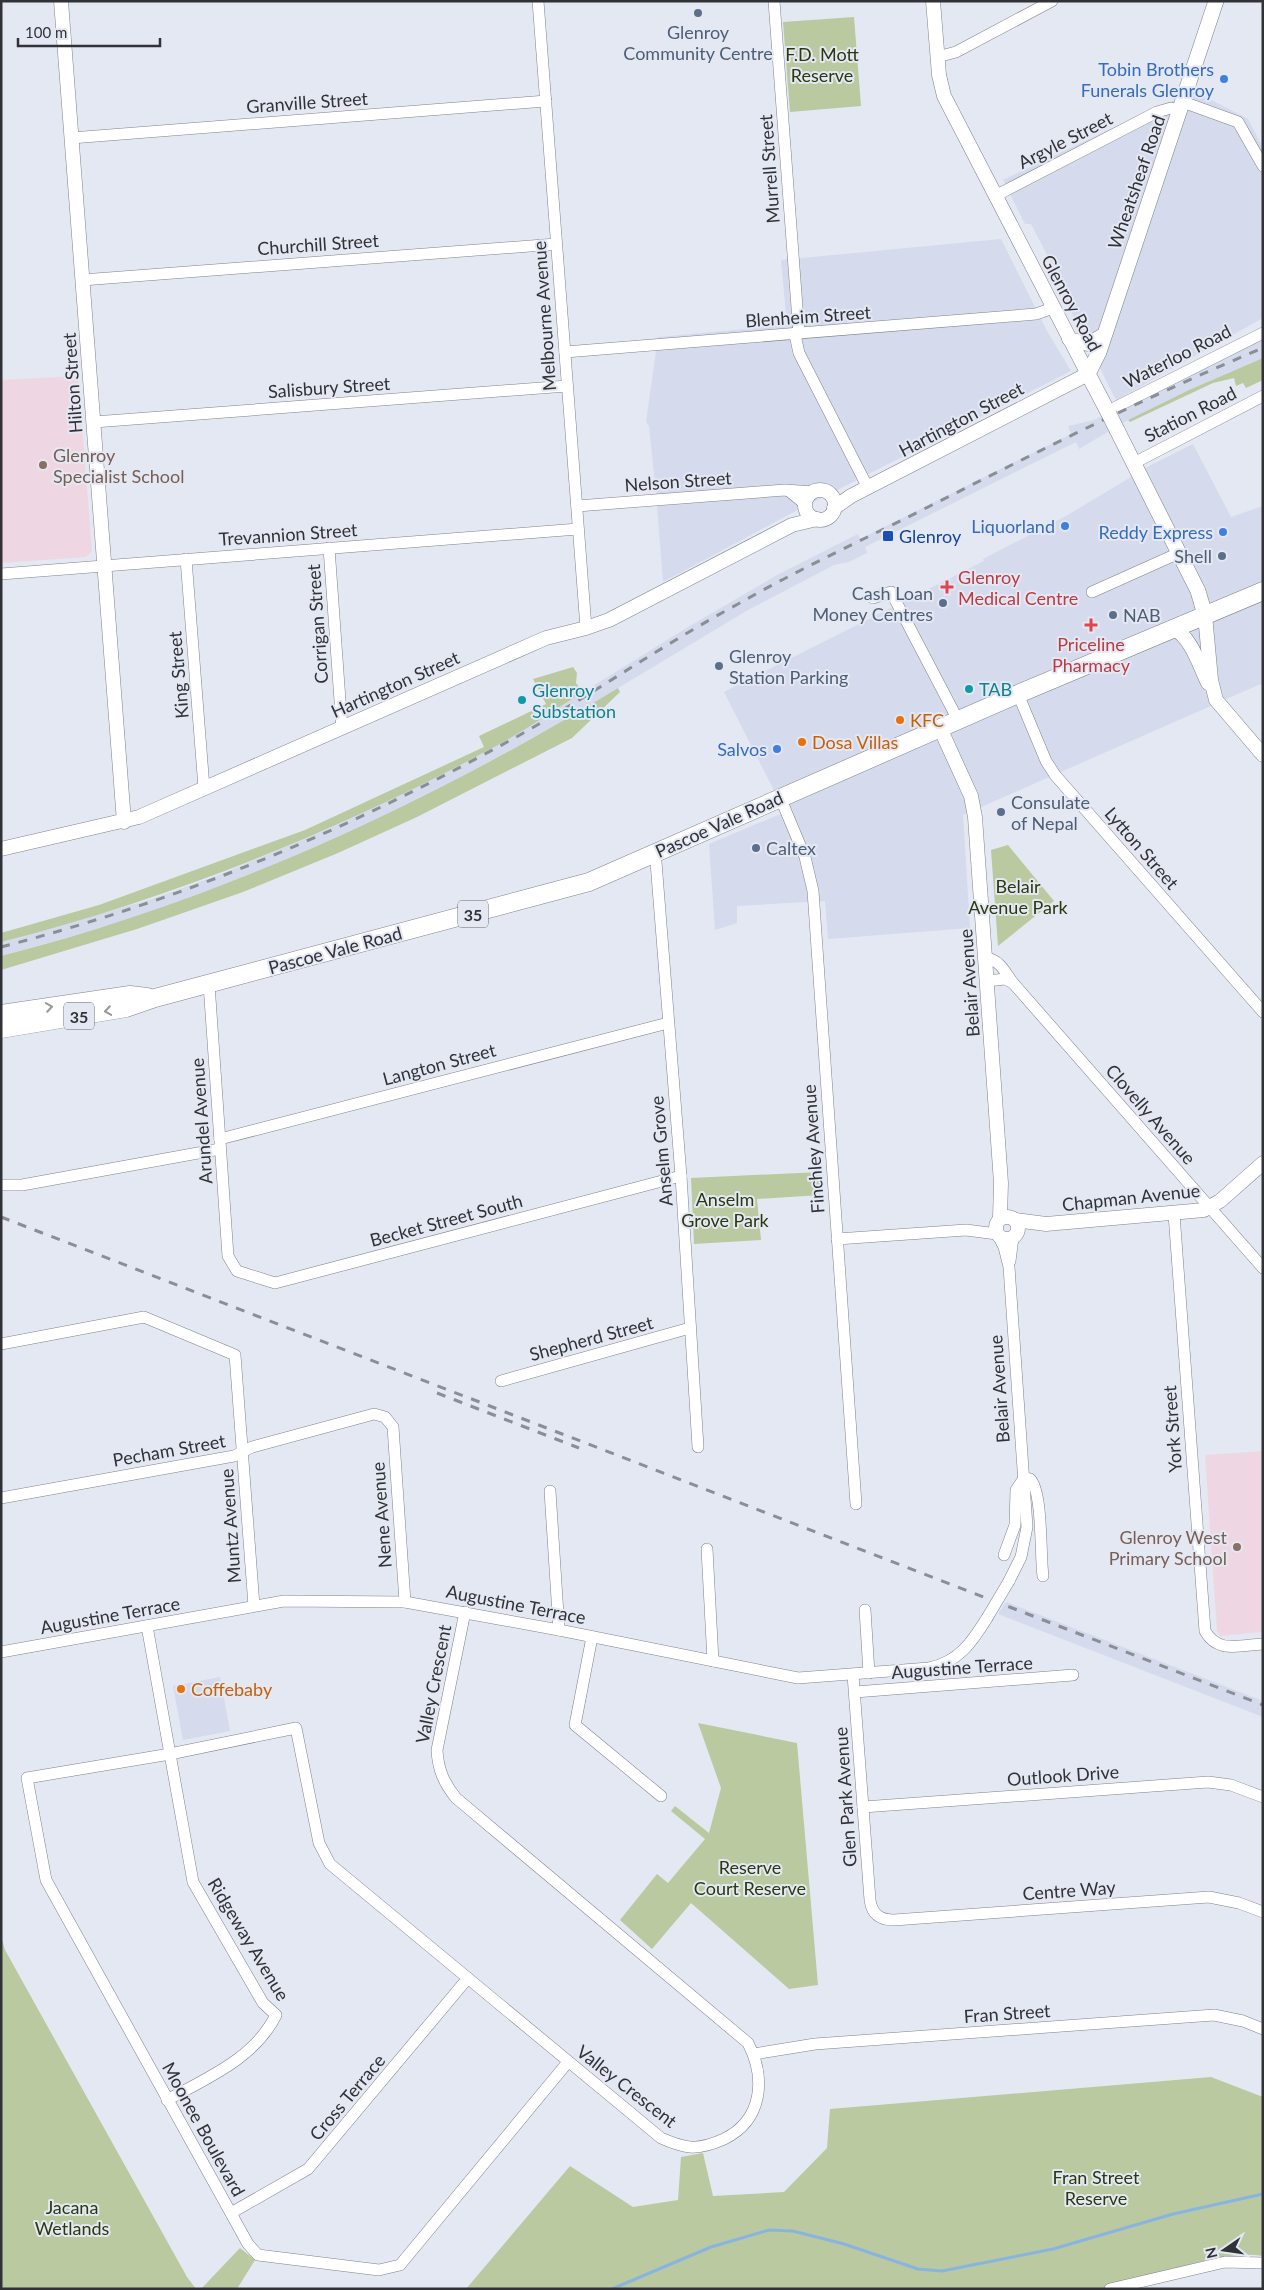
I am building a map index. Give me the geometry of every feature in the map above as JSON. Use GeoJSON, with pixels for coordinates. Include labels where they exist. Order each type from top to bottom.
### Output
{"type":"FeatureCollection","features":[{"type":"Feature","properties":{"kind":"main road","name":"Wheatsheaf Road"},"geometry":{"type":"LineString","coordinates":[[1088,374],[1094,365],[1105,334],[1216,1]]}},
{"type":"Feature","properties":{"kind":"main road","name":"Glenroy Road"},"geometry":{"type":"LineString","coordinates":[[1088,374],[1198,591],[1205,616]]}},
{"type":"Feature","properties":{"kind":"main road","name":"Pascoe Vale Road"},"geometry":{"type":"LineString","coordinates":[[6,1030],[126,1008],[155,998],[589,882],[1018,694],[1263,591]]}},
{"type":"Feature","properties":{"kind":"main road","name":"Pascoe Vale Road"},"geometry":{"type":"LineString","coordinates":[[1,1014],[130,995],[155,998]]}},
{"type":"Feature","properties":{"kind":"street","name":"Hilton Street"},"geometry":{"type":"LineString","coordinates":[[61,1],[124,822]]}},
{"type":"Feature","properties":{"kind":"street","name":"Melbourne Avenue"},"geometry":{"type":"LineString","coordinates":[[538,1],[586,628]]}},
{"type":"Feature","properties":{"kind":"street","name":"Murrell Street"},"geometry":{"type":"LineString","coordinates":[[774,1],[799,353],[868,488]]}},
{"type":"Feature","properties":{"kind":"street","name":"Glenroy Road"},"geometry":{"type":"LineString","coordinates":[[932,1],[940,86],[944,96],[1088,374]]}},
{"type":"Feature","properties":{"kind":"street"},"geometry":{"type":"LineString","coordinates":[[937,57],[956,52],[1052,1]]}},
{"type":"Feature","properties":{"kind":"street","name":"Granville Street"},"geometry":{"type":"LineString","coordinates":[[71,138],[546,101]]}},
{"type":"Feature","properties":{"kind":"street"},"geometry":{"type":"LineString","coordinates":[[1181,106],[1238,122],[1263,166]]}},
{"type":"Feature","properties":{"kind":"street","name":"Argyle Street"},"geometry":{"type":"LineString","coordinates":[[995,196],[1157,112],[1181,106]]}},
{"type":"Feature","properties":{"kind":"street","name":"Churchill Street"},"geometry":{"type":"LineString","coordinates":[[82,280],[556,244]]}},
{"type":"Feature","properties":{"kind":"street","name":"Blenheim Street"},"geometry":{"type":"LineString","coordinates":[[565,352],[797,335],[1036,314],[1053,308]]}},
{"type":"Feature","properties":{"kind":"street","name":"Waterloo Road"},"geometry":{"type":"LineString","coordinates":[[1108,412],[1263,332]]}},
{"type":"Feature","properties":{"kind":"street"},"geometry":{"type":"LineString","coordinates":[[1069,339],[1088,344],[1105,334]]}},
{"type":"Feature","properties":{"kind":"street","name":"Hartington Street"},"geometry":{"type":"LineString","coordinates":[[832,502],[868,488],[1088,374]]}},
{"type":"Feature","properties":{"kind":"street","name":"Salisbury Street"},"geometry":{"type":"LineString","coordinates":[[94,422],[567,386]]}},
{"type":"Feature","properties":{"kind":"street","name":"Station Road"},"geometry":{"type":"LineString","coordinates":[[1134,463],[1263,396]]}},
{"type":"Feature","properties":{"kind":"street","name":"Nelson Street"},"geometry":{"type":"LineString","coordinates":[[577,506],[783,490],[789,491],[808,501]]}},
{"type":"Feature","properties":{"kind":"street"},"geometry":{"type":"LineString","coordinates":[[822,490],[832,502],[826,518],[817,520],[809,515],[808,501],[822,490]]}},
{"type":"Feature","properties":{"kind":"street","name":"Hartington Street"},"geometry":{"type":"LineString","coordinates":[[1,849],[124,822],[546,638],[586,628],[625,612],[792,525],[798,520],[808,501]]}},
{"type":"Feature","properties":{"kind":"street","name":"Hartington Street"},"geometry":{"type":"LineString","coordinates":[[792,525],[817,520]]}},
{"type":"Feature","properties":{"kind":"street","name":"Trevannion Street"},"geometry":{"type":"LineString","coordinates":[[1,574],[578,529]]}},
{"type":"Feature","properties":{"kind":"street","name":"Corrigan Street"},"geometry":{"type":"LineString","coordinates":[[329,548],[342,728]]}},
{"type":"Feature","properties":{"kind":"street"},"geometry":{"type":"LineString","coordinates":[[1092,592],[1178,553]]}},
{"type":"Feature","properties":{"kind":"street","name":"King Street"},"geometry":{"type":"LineString","coordinates":[[186,559],[204,788]]}},
{"type":"Feature","properties":{"kind":"street"},"geometry":{"type":"LineString","coordinates":[[873,598],[891,592],[958,720]]}},
{"type":"Feature","properties":{"kind":"street"},"geometry":{"type":"LineString","coordinates":[[1205,616],[1213,693]]}},
{"type":"Feature","properties":{"kind":"street"},"geometry":{"type":"LineString","coordinates":[[1173,628],[1189,643],[1220,706],[1263,755]]}},
{"type":"Feature","properties":{"kind":"street","name":"Lytton Street"},"geometry":{"type":"LineString","coordinates":[[1018,694],[1046,761],[1055,775],[1263,1012]]}},
{"type":"Feature","properties":{"kind":"street","name":"Belair Avenue"},"geometry":{"type":"LineString","coordinates":[[940,728],[974,807],[1001,1183],[1008,1210],[1009,1224]]}},
{"type":"Feature","properties":{"kind":"street","name":"Finchley Avenue"},"geometry":{"type":"LineString","coordinates":[[780,797],[806,857],[813,891],[856,1504]]}},
{"type":"Feature","properties":{"kind":"street","name":"Anselm Grove"},"geometry":{"type":"LineString","coordinates":[[652,853],[656,862],[681,1176],[698,1447]]}},
{"type":"Feature","properties":{"kind":"street","name":"Clovelly Avenue"},"geometry":{"type":"LineString","coordinates":[[986,958],[998,963],[1013,983],[1263,1268]]}},
{"type":"Feature","properties":{"kind":"street"},"geometry":{"type":"LineString","coordinates":[[987,981],[1005,979],[1013,983]]}},
{"type":"Feature","properties":{"kind":"street","name":"Arundel Avenue"},"geometry":{"type":"LineString","coordinates":[[209,984],[228,1256]]}},
{"type":"Feature","properties":{"kind":"street","name":"Langton Street"},"geometry":{"type":"LineString","coordinates":[[1,1185],[22,1185],[220,1144],[668,1023]]}},
{"type":"Feature","properties":{"kind":"street","name":"Chapman Avenue"},"geometry":{"type":"LineString","coordinates":[[1009,1224],[1046,1224],[1197,1212],[1210,1208],[1263,1163]]}},
{"type":"Feature","properties":{"kind":"street","name":"Becket Street South"},"geometry":{"type":"LineString","coordinates":[[228,1256],[237,1271],[275,1283],[681,1176]]}},
{"type":"Feature","properties":{"kind":"street","name":"York Street"},"geometry":{"type":"LineString","coordinates":[[1174,1214],[1205,1631],[1210,1640],[1220,1647],[1263,1644]]}},
{"type":"Feature","properties":{"kind":"street"},"geometry":{"type":"LineString","coordinates":[[966,1230],[998,1235],[1007,1239],[1009,1224]]}},
{"type":"Feature","properties":{"kind":"street"},"geometry":{"type":"LineString","coordinates":[[837,1239],[966,1230],[1009,1224]]}},
{"type":"Feature","properties":{"kind":"street"},"geometry":{"type":"LineString","coordinates":[[1009,1224],[1009,1267]]}},
{"type":"Feature","properties":{"kind":"street"},"geometry":{"type":"LineString","coordinates":[[998,1235],[1004,1246],[1009,1267]]}},
{"type":"Feature","properties":{"kind":"street","name":"Belair Avenue"},"geometry":{"type":"LineString","coordinates":[[996,1603],[1021,1557],[1026,1537],[1024,1478],[1009,1267]]}},
{"type":"Feature","properties":{"kind":"street","name":"Muntz Avenue"},"geometry":{"type":"LineString","coordinates":[[1,1344],[144,1317],[235,1355],[254,1606]]}},
{"type":"Feature","properties":{"kind":"street","name":"Shepherd Street"},"geometry":{"type":"LineString","coordinates":[[501,1381],[690,1328]]}},
{"type":"Feature","properties":{"kind":"street","name":"Pecham Street"},"geometry":{"type":"LineString","coordinates":[[1,1498],[234,1456],[252,1447],[374,1414],[385,1416],[393,1427]]}},
{"type":"Feature","properties":{"kind":"street","name":"Nene Avenue"},"geometry":{"type":"LineString","coordinates":[[393,1427],[405,1602]]}},
{"type":"Feature","properties":{"kind":"street"},"geometry":{"type":"LineString","coordinates":[[1024,1478],[1033,1481],[1036,1489],[1043,1576]]}},
{"type":"Feature","properties":{"kind":"street","name":"Belair Avenue"},"geometry":{"type":"LineString","coordinates":[[1004,1555],[1013,1532],[1016,1516],[1016,1490],[1024,1478]]}},
{"type":"Feature","properties":{"kind":"street"},"geometry":{"type":"LineString","coordinates":[[550,1490],[559,1630]]}},
{"type":"Feature","properties":{"kind":"street"},"geometry":{"type":"LineString","coordinates":[[707,1549],[713,1661]]}},
{"type":"Feature","properties":{"kind":"street","name":"Augustine Terrace"},"geometry":{"type":"LineString","coordinates":[[1,1652],[284,1601],[405,1602],[559,1630],[798,1678],[929,1668],[945,1664],[967,1648],[996,1603]]}},
{"type":"Feature","properties":{"kind":"street"},"geometry":{"type":"LineString","coordinates":[[865,1610],[869,1673]]}},
{"type":"Feature","properties":{"kind":"street","name":"Valley Crescent"},"geometry":{"type":"LineString","coordinates":[[170,1754],[296,1728],[319,1843],[330,1864],[661,2138],[682,2145],[700,2147],[714,2144],[727,2138],[748,2119],[758,2092],[757,2063],[748,2043],[740,2034],[456,1798],[446,1786],[438,1767],[437,1750],[465,1612]]}},
{"type":"Feature","properties":{"kind":"street","name":"Ridgeway Avenue"},"geometry":{"type":"LineString","coordinates":[[147,1626],[193,1882],[263,2003],[276,2015],[263,2033],[234,2063],[167,2100]]}},
{"type":"Feature","properties":{"kind":"street"},"geometry":{"type":"LineString","coordinates":[[592,1637],[575,1725],[661,1796]]}},
{"type":"Feature","properties":{"kind":"street","name":"Glen Park Avenue"},"geometry":{"type":"LineString","coordinates":[[853,1674],[870,1900],[873,1912],[876,1915]]}},
{"type":"Feature","properties":{"kind":"street","name":"Augustine Terrace"},"geometry":{"type":"LineString","coordinates":[[855,1692],[1072,1675]]}},
{"type":"Feature","properties":{"kind":"street","name":"Moonee Boulevard"},"geometry":{"type":"LineString","coordinates":[[170,1754],[26,1778],[46,1880],[230,2213],[248,2244],[258,2255],[379,2270],[400,2265],[568,2062]]}},
{"type":"Feature","properties":{"kind":"street","name":"Outlook Drive"},"geometry":{"type":"LineString","coordinates":[[863,1807],[1208,1782],[1231,1785],[1263,1797]]}},
{"type":"Feature","properties":{"kind":"street","name":"Centre Way"},"geometry":{"type":"LineString","coordinates":[[876,1915],[894,1920],[1209,1897],[1239,1903],[1263,1912]]}},
{"type":"Feature","properties":{"kind":"street","name":"Cross Terrace"},"geometry":{"type":"LineString","coordinates":[[230,2213],[308,2169],[468,1978]]}},
{"type":"Feature","properties":{"kind":"street","name":"Fran Street"},"geometry":{"type":"LineString","coordinates":[[754,2054],[814,2044],[1214,2015],[1243,2021],[1263,2029]]}},
{"type":"Feature","properties":{"kind":"street"},"geometry":{"type":"LineString","coordinates":[[1110,2289],[1135,2286],[1225,2262],[1263,2263]]}},
{"type":"Feature","properties":{"kind":"shaded area"},"geometry":{"type":"Polygon","coordinates":[[[1200,94],[1248,119],[1263,148],[1263,318],[1116,400],[1058,286],[1059,278],[1031,224],[1025,224],[1003,180],[1165,103],[1200,94]]]}},
{"type":"Feature","properties":{"kind":"shaded area"},"geometry":{"type":"Polygon","coordinates":[[[1001,239],[1047,331],[1071,371],[792,513],[663,582],[649,426],[646,422],[658,337],[787,325],[781,260],[1001,239]]]}},
{"type":"Feature","properties":{"kind":"shaded area"},"geometry":{"type":"Polygon","coordinates":[[[1263,338],[1263,358],[1189,390],[1128,420],[1079,449],[1076,442],[865,547],[867,553],[849,562],[834,565],[748,610],[565,720],[421,799],[282,863],[213,890],[112,925],[1,956],[1,942],[152,899],[219,875],[330,828],[394,798],[498,745],[688,627],[779,574],[858,534],[860,539],[1071,434],[1068,426],[1094,420],[1263,338]]]}},
{"type":"Feature","properties":{"kind":"shaded area","name":"Glenroy Specialist School"},"geometry":{"type":"Polygon","coordinates":[[[78,376],[92,551],[86,557],[1,563],[1,380],[78,376]]]}},
{"type":"Feature","properties":{"kind":"shaded area"},"geometry":{"type":"Polygon","coordinates":[[[1193,444],[1231,517],[1263,506],[1263,683],[963,815],[970,928],[828,939],[825,901],[737,906],[737,923],[715,930],[709,844],[785,812],[724,692],[984,561],[983,559],[1066,516],[1151,465],[1193,444]]]}},
{"type":"Feature","properties":{"kind":"shaded area","name":"Glenroy West Primary School"},"geometry":{"type":"Polygon","coordinates":[[[1263,1451],[1263,1632],[1220,1636],[1217,1631],[1205,1455],[1263,1451]]]}},
{"type":"Feature","properties":{"kind":"shaded area"},"geometry":{"type":"Polygon","coordinates":[[[1006,1602],[1263,1701],[1263,1717],[998,1614],[1006,1602]]]}},
{"type":"Feature","properties":{"kind":"shaded area"},"geometry":{"type":"Polygon","coordinates":[[[220,1677],[230,1731],[183,1740],[173,1686],[220,1677]]]}},
{"type":"Feature","properties":{"kind":"green space","name":"F.D. Mott Reserve"},"geometry":{"type":"Polygon","coordinates":[[[854,17],[861,106],[790,112],[783,22],[854,17]]]}},
{"type":"Feature","properties":{"kind":"green space"},"geometry":{"type":"Polygon","coordinates":[[[1263,358],[1263,380],[1246,388],[1243,383],[1236,386],[1234,378],[1213,383],[1130,422],[1128,420],[1189,390],[1263,358]]]}},
{"type":"Feature","properties":{"kind":"green space"},"geometry":{"type":"Polygon","coordinates":[[[573,667],[577,673],[576,683],[583,692],[507,740],[377,806],[316,834],[192,883],[129,905],[1,942],[1,933],[99,905],[305,830],[484,747],[479,736],[546,704],[533,679],[573,667]]]}},
{"type":"Feature","properties":{"kind":"green space"},"geometry":{"type":"Polygon","coordinates":[[[618,688],[620,692],[572,738],[417,817],[338,853],[243,892],[137,929],[1,970],[1,956],[83,933],[163,907],[320,845],[471,771],[545,731],[618,688]]]}},
{"type":"Feature","properties":{"kind":"green space","name":"Belair Avenue Park"},"geometry":{"type":"Polygon","coordinates":[[[1008,845],[1054,901],[998,946],[991,850],[1008,845]]]}},
{"type":"Feature","properties":{"kind":"green space","name":"Anselm Grove Park"},"geometry":{"type":"Polygon","coordinates":[[[820,1172],[821,1195],[757,1199],[761,1240],[694,1244],[691,1178],[820,1172]]]}},
{"type":"Feature","properties":{"kind":"green space","name":"Reserve Court Reserve"},"geometry":{"type":"Polygon","coordinates":[[[698,1723],[797,1743],[818,1985],[789,1989],[691,1903],[652,1949],[620,1920],[657,1874],[668,1883],[705,1839],[671,1811],[675,1806],[709,1833],[721,1788],[698,1723]]]}},
{"type":"Feature","properties":{"kind":"green space","name":"Jacana Wetlands"},"geometry":{"type":"Polygon","coordinates":[[[1,1936],[5,1950],[187,2277],[196,2289],[1,2289],[1,1936]]]}},
{"type":"Feature","properties":{"kind":"green space","name":"Fran Street Reserve"},"geometry":{"type":"Polygon","coordinates":[[[1211,2077],[1263,2097],[1263,2256],[1243,2255],[1202,2261],[1119,2286],[1099,2289],[466,2289],[570,2166],[633,2207],[678,2200],[681,2157],[703,2153],[713,2196],[784,2192],[827,2148],[830,2109],[1211,2077]]]}},
{"type":"Feature","properties":{"kind":"green space"},"geometry":{"type":"Polygon","coordinates":[[[240,2248],[255,2260],[237,2289],[201,2289],[240,2248]]]}},
{"type":"Feature","properties":{"kind":"waterway"},"geometry":{"type":"LineString","coordinates":[[612,2289],[711,2247],[769,2230],[793,2231],[844,2244],[918,2269],[942,2271],[1053,2249],[1173,2214],[1263,2194]]}},
{"type":"Feature","properties":{"kind":"railway"},"geometry":{"type":"LineString","coordinates":[[1,947],[67,929],[193,887],[255,863],[376,809],[436,780],[527,731],[707,621],[786,578],[1096,424],[1263,348]]}},
{"type":"Feature","properties":{"kind":"railway"},"geometry":{"type":"LineString","coordinates":[[1,1217],[1263,1705]]}},
{"type":"Feature","properties":{"kind":"railway"},"geometry":{"type":"LineString","coordinates":[[437,1393],[579,1448]]}},
{"type":"Feature","properties":{"kind":"place","name":"Glenroy Community Centre"},"geometry":{"type":"Point","coordinates":[698,13]}},
{"type":"Feature","properties":{"kind":"place","name":"Tobin Brothers Funerals Glenroy"},"geometry":{"type":"Point","coordinates":[1224,79]}},
{"type":"Feature","properties":{"kind":"place","name":"Glenroy Specialist School"},"geometry":{"type":"Point","coordinates":[43,465]}},
{"type":"Feature","properties":{"kind":"place","name":"Liquorland"},"geometry":{"type":"Point","coordinates":[1065,526]}},
{"type":"Feature","properties":{"kind":"place","name":"Reddy Express"},"geometry":{"type":"Point","coordinates":[1223,532]}},
{"type":"Feature","properties":{"kind":"place","name":"Glenroy"},"geometry":{"type":"Point","coordinates":[888,536]}},
{"type":"Feature","properties":{"kind":"place","name":"Shell"},"geometry":{"type":"Point","coordinates":[1222,556]}},
{"type":"Feature","properties":{"kind":"place","name":"Glenroy Medical Centre"},"geometry":{"type":"Point","coordinates":[947,587]}},
{"type":"Feature","properties":{"kind":"place","name":"Cash Loan Money Centres"},"geometry":{"type":"Point","coordinates":[943,603]}},
{"type":"Feature","properties":{"kind":"place","name":"NAB"},"geometry":{"type":"Point","coordinates":[1113,615]}},
{"type":"Feature","properties":{"kind":"place","name":"Priceline Pharmacy"},"geometry":{"type":"Point","coordinates":[1091,625]}},
{"type":"Feature","properties":{"kind":"place","name":"Glenroy Station Parking"},"geometry":{"type":"Point","coordinates":[719,666]}},
{"type":"Feature","properties":{"kind":"place","name":"TAB"},"geometry":{"type":"Point","coordinates":[969,689]}},
{"type":"Feature","properties":{"kind":"place","name":"Glenroy Substation"},"geometry":{"type":"Point","coordinates":[522,700]}},
{"type":"Feature","properties":{"kind":"place","name":"KFC"},"geometry":{"type":"Point","coordinates":[900,720]}},
{"type":"Feature","properties":{"kind":"place","name":"Dosa Villas"},"geometry":{"type":"Point","coordinates":[802,742]}},
{"type":"Feature","properties":{"kind":"place","name":"Salvos"},"geometry":{"type":"Point","coordinates":[777,749]}},
{"type":"Feature","properties":{"kind":"place","name":"Consulate of Nepal"},"geometry":{"type":"Point","coordinates":[1001,812]}},
{"type":"Feature","properties":{"kind":"place","name":"Caltex"},"geometry":{"type":"Point","coordinates":[756,848]}},
{"type":"Feature","properties":{"kind":"place","name":"Glenroy West Primary School"},"geometry":{"type":"Point","coordinates":[1237,1547]}},
{"type":"Feature","properties":{"kind":"place","name":"Coffebaby"},"geometry":{"type":"Point","coordinates":[181,1689]}}]}
